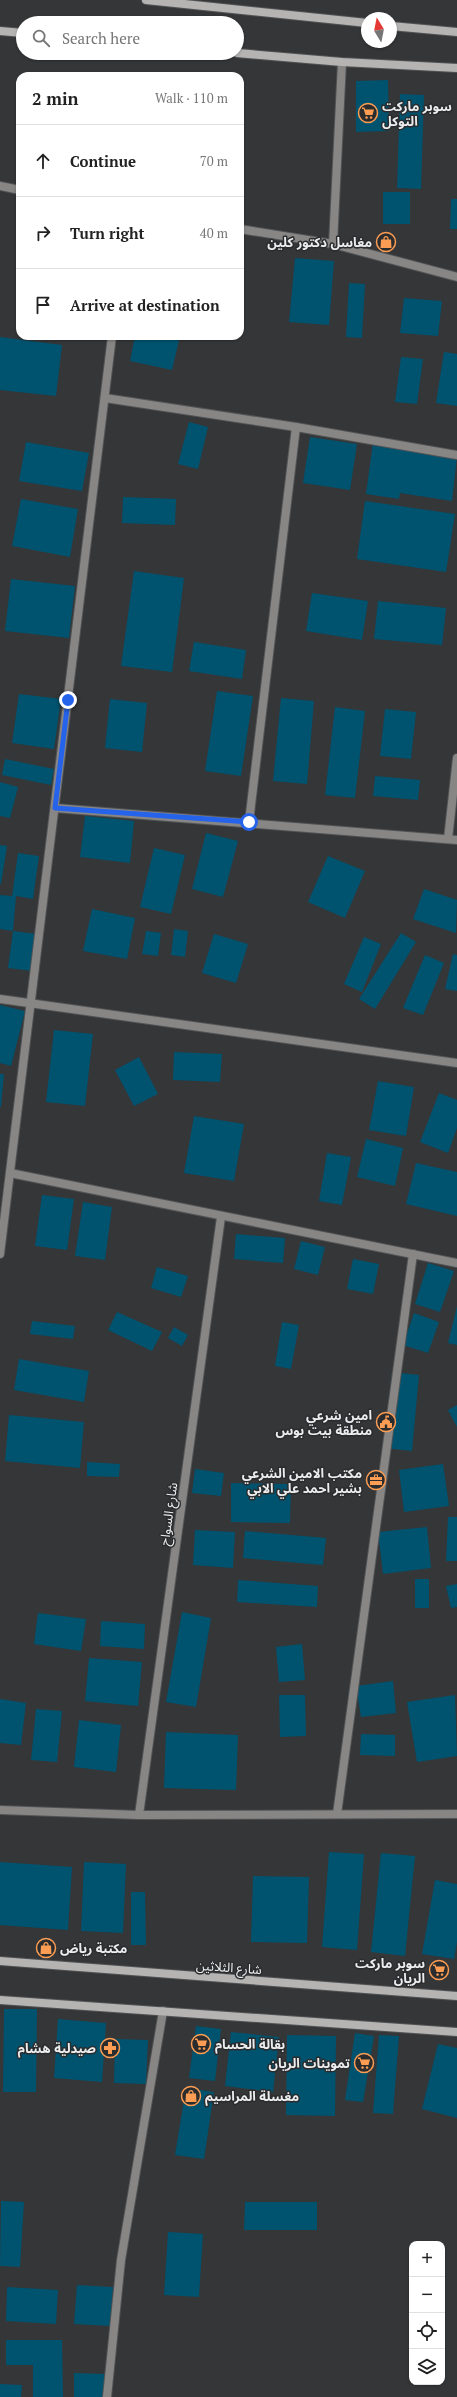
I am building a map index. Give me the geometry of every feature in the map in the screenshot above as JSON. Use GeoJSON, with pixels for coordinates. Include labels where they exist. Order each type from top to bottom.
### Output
{"type":"FeatureCollection","features":[{"type":"Feature","properties":{"kind":"street"},"geometry":{"type":"LineString","coordinates":[[146,0],[361,22]]}},
{"type":"Feature","properties":{"kind":"street"},"geometry":{"type":"LineString","coordinates":[[397,27],[457,32]]}},
{"type":"Feature","properties":{"kind":"street"},"geometry":{"type":"LineString","coordinates":[[0,31],[16,32]]}},
{"type":"Feature","properties":{"kind":"street"},"geometry":{"type":"LineString","coordinates":[[244,54],[342,62],[457,68]]}},
{"type":"Feature","properties":{"kind":"street"},"geometry":{"type":"LineString","coordinates":[[333,244],[342,62]]}},
{"type":"Feature","properties":{"kind":"street"},"geometry":{"type":"LineString","coordinates":[[0,186],[16,189]]}},
{"type":"Feature","properties":{"kind":"street"},"geometry":{"type":"LineString","coordinates":[[244,230],[333,244],[457,277]]}},
{"type":"Feature","properties":{"kind":"street"},"geometry":{"type":"LineString","coordinates":[[0,1254],[112,340]]}},
{"type":"Feature","properties":{"kind":"street"},"geometry":{"type":"LineString","coordinates":[[105,398],[296,427],[457,455]]}},
{"type":"Feature","properties":{"kind":"street"},"geometry":{"type":"LineString","coordinates":[[249,822],[296,427]]}},
{"type":"Feature","properties":{"kind":"street"},"geometry":{"type":"LineString","coordinates":[[448,839],[457,758]]}},
{"type":"Feature","properties":{"kind":"street"},"geometry":{"type":"LineString","coordinates":[[55,808],[249,822],[457,840]]}},
{"type":"Feature","properties":{"kind":"street"},"geometry":{"type":"LineString","coordinates":[[0,999],[457,1063]]}},
{"type":"Feature","properties":{"kind":"street"},"geometry":{"type":"LineString","coordinates":[[10,1174],[457,1263]]}},
{"type":"Feature","properties":{"kind":"street","name":"شارع السواح"},"geometry":{"type":"LineString","coordinates":[[139,1815],[221,1216]]}},
{"type":"Feature","properties":{"kind":"street"},"geometry":{"type":"LineString","coordinates":[[338,1814],[413,1254]]}},
{"type":"Feature","properties":{"kind":"street"},"geometry":{"type":"LineString","coordinates":[[0,1810],[139,1815],[457,1814]]}},
{"type":"Feature","properties":{"kind":"street","name":"شارع الثلاثين"},"geometry":{"type":"LineString","coordinates":[[0,1961],[457,1994]]}},
{"type":"Feature","properties":{"kind":"street"},"geometry":{"type":"LineString","coordinates":[[0,2000],[457,2032]]}},
{"type":"Feature","properties":{"kind":"street"},"geometry":{"type":"LineString","coordinates":[[107,2397],[121,2260],[163,2011]]}},
{"type":"Feature","properties":{"kind":"building"},"geometry":{"type":"Polygon","coordinates":[[[388,80],[389,131],[356,132],[356,81],[388,80]]]}},
{"type":"Feature","properties":{"kind":"building"},"geometry":{"type":"Polygon","coordinates":[[[400,94],[424,95],[421,189],[397,188],[400,94]]]}},
{"type":"Feature","properties":{"kind":"building"},"geometry":{"type":"Polygon","coordinates":[[[383,192],[410,192],[410,224],[383,224],[383,192]]]}},
{"type":"Feature","properties":{"kind":"building"},"geometry":{"type":"Polygon","coordinates":[[[451,199],[457,199],[457,229],[450,229],[451,199]]]}},
{"type":"Feature","properties":{"kind":"building"},"geometry":{"type":"Polygon","coordinates":[[[295,258],[334,261],[329,325],[289,322],[295,258]]]}},
{"type":"Feature","properties":{"kind":"building"},"geometry":{"type":"Polygon","coordinates":[[[349,283],[365,284],[362,338],[346,337],[349,283]]]}},
{"type":"Feature","properties":{"kind":"building"},"geometry":{"type":"Polygon","coordinates":[[[404,298],[442,301],[438,336],[400,333],[404,298]]]}},
{"type":"Feature","properties":{"kind":"building"},"geometry":{"type":"Polygon","coordinates":[[[0,337],[62,345],[56,396],[0,390],[0,337]]]}},
{"type":"Feature","properties":{"kind":"building"},"geometry":{"type":"Polygon","coordinates":[[[134,340],[179,340],[172,370],[130,361],[134,340]]]}},
{"type":"Feature","properties":{"kind":"building"},"geometry":{"type":"Polygon","coordinates":[[[444,352],[457,354],[457,406],[436,403],[444,352]]]}},
{"type":"Feature","properties":{"kind":"building"},"geometry":{"type":"Polygon","coordinates":[[[401,357],[423,359],[417,404],[395,402],[401,357]]]}},
{"type":"Feature","properties":{"kind":"building"},"geometry":{"type":"Polygon","coordinates":[[[189,422],[208,427],[198,469],[178,464],[189,422]]]}},
{"type":"Feature","properties":{"kind":"building"},"geometry":{"type":"Polygon","coordinates":[[[310,437],[357,444],[350,490],[303,483],[310,437]]]}},
{"type":"Feature","properties":{"kind":"building"},"geometry":{"type":"Polygon","coordinates":[[[26,442],[89,453],[82,491],[19,481],[26,442]]]}},
{"type":"Feature","properties":{"kind":"building"},"geometry":{"type":"Polygon","coordinates":[[[373,442],[457,456],[452,501],[400,493],[399,499],[366,494],[373,442]]]}},
{"type":"Feature","properties":{"kind":"building"},"geometry":{"type":"Polygon","coordinates":[[[123,497],[176,499],[175,525],[122,523],[123,497]]]}},
{"type":"Feature","properties":{"kind":"building"},"geometry":{"type":"Polygon","coordinates":[[[21,499],[78,509],[70,557],[12,546],[21,499]]]}},
{"type":"Feature","properties":{"kind":"building"},"geometry":{"type":"Polygon","coordinates":[[[365,501],[455,514],[446,572],[357,559],[365,501]]]}},
{"type":"Feature","properties":{"kind":"building"},"geometry":{"type":"Polygon","coordinates":[[[134,571],[184,578],[172,672],[121,666],[134,571]]]}},
{"type":"Feature","properties":{"kind":"building"},"geometry":{"type":"Polygon","coordinates":[[[11,579],[75,586],[69,638],[5,631],[11,579]]]}},
{"type":"Feature","properties":{"kind":"building"},"geometry":{"type":"Polygon","coordinates":[[[312,593],[368,601],[362,640],[306,631],[312,593]]]}},
{"type":"Feature","properties":{"kind":"building"},"geometry":{"type":"Polygon","coordinates":[[[378,601],[446,608],[442,645],[374,639],[378,601]]]}},
{"type":"Feature","properties":{"kind":"building"},"geometry":{"type":"Polygon","coordinates":[[[194,642],[246,650],[242,679],[189,671],[194,642]]]}},
{"type":"Feature","properties":{"kind":"building"},"geometry":{"type":"Polygon","coordinates":[[[217,691],[253,696],[241,776],[205,771],[217,691]]]}},
{"type":"Feature","properties":{"kind":"building"},"geometry":{"type":"Polygon","coordinates":[[[19,694],[61,699],[54,749],[12,743],[19,694]]]}},
{"type":"Feature","properties":{"kind":"building"},"geometry":{"type":"Polygon","coordinates":[[[281,698],[314,701],[307,784],[273,781],[281,698]]]}},
{"type":"Feature","properties":{"kind":"building"},"geometry":{"type":"Polygon","coordinates":[[[110,699],[147,703],[142,752],[105,748],[110,699]]]}},
{"type":"Feature","properties":{"kind":"building"},"geometry":{"type":"Polygon","coordinates":[[[335,707],[365,711],[355,798],[325,795],[335,707]]]}},
{"type":"Feature","properties":{"kind":"building"},"geometry":{"type":"Polygon","coordinates":[[[385,709],[416,712],[411,759],[380,756],[385,709]]]}},
{"type":"Feature","properties":{"kind":"building"},"geometry":{"type":"Polygon","coordinates":[[[5,759],[54,769],[51,785],[2,775],[5,759]]]}},
{"type":"Feature","properties":{"kind":"building"},"geometry":{"type":"Polygon","coordinates":[[[375,776],[420,780],[418,800],[373,796],[375,776]]]}},
{"type":"Feature","properties":{"kind":"building"},"geometry":{"type":"Polygon","coordinates":[[[0,782],[18,787],[10,818],[0,816],[0,782]]]}},
{"type":"Feature","properties":{"kind":"building"},"geometry":{"type":"Polygon","coordinates":[[[85,816],[134,821],[130,863],[80,857],[85,816]]]}},
{"type":"Feature","properties":{"kind":"building"},"geometry":{"type":"Polygon","coordinates":[[[206,833],[238,841],[223,897],[192,889],[206,833]]]}},
{"type":"Feature","properties":{"kind":"building"},"geometry":{"type":"Polygon","coordinates":[[[0,845],[7,846],[1,884],[0,884],[0,845]]]}},
{"type":"Feature","properties":{"kind":"building"},"geometry":{"type":"Polygon","coordinates":[[[154,848],[185,855],[171,914],[140,907],[154,848]]]}},
{"type":"Feature","properties":{"kind":"building"},"geometry":{"type":"Polygon","coordinates":[[[18,853],[39,856],[33,899],[16,896],[13,931],[0,929],[0,895],[12,896],[18,853]]]}},
{"type":"Feature","properties":{"kind":"building"},"geometry":{"type":"Polygon","coordinates":[[[328,856],[365,871],[345,918],[308,902],[328,856]]]}},
{"type":"Feature","properties":{"kind":"building"},"geometry":{"type":"Polygon","coordinates":[[[424,889],[457,900],[456,933],[413,919],[424,889]]]}},
{"type":"Feature","properties":{"kind":"building"},"geometry":{"type":"Polygon","coordinates":[[[92,909],[135,918],[127,959],[83,951],[92,909]]]}},
{"type":"Feature","properties":{"kind":"building"},"geometry":{"type":"Polygon","coordinates":[[[174,929],[188,931],[185,957],[171,955],[174,929]]]}},
{"type":"Feature","properties":{"kind":"building"},"geometry":{"type":"Polygon","coordinates":[[[13,931],[37,934],[32,971],[8,968],[13,931]]]}},
{"type":"Feature","properties":{"kind":"building"},"geometry":{"type":"Polygon","coordinates":[[[146,931],[161,933],[158,956],[142,954],[146,931]]]}},
{"type":"Feature","properties":{"kind":"building"},"geometry":{"type":"Polygon","coordinates":[[[401,933],[416,942],[375,1009],[359,999],[401,933]]]}},
{"type":"Feature","properties":{"kind":"building"},"geometry":{"type":"Polygon","coordinates":[[[214,934],[248,944],[236,983],[202,973],[214,934]]]}},
{"type":"Feature","properties":{"kind":"building"},"geometry":{"type":"Polygon","coordinates":[[[364,937],[381,944],[362,992],[344,984],[364,937]]]}},
{"type":"Feature","properties":{"kind":"building"},"geometry":{"type":"Polygon","coordinates":[[[453,954],[457,955],[457,991],[445,989],[453,954]]]}},
{"type":"Feature","properties":{"kind":"building"},"geometry":{"type":"Polygon","coordinates":[[[425,955],[444,963],[423,1015],[403,1008],[425,955]]]}},
{"type":"Feature","properties":{"kind":"building"},"geometry":{"type":"Polygon","coordinates":[[[0,1005],[25,1011],[11,1066],[0,1063],[0,1005]]]}},
{"type":"Feature","properties":{"kind":"building"},"geometry":{"type":"Polygon","coordinates":[[[54,1030],[93,1034],[85,1106],[46,1102],[54,1030]]]}},
{"type":"Feature","properties":{"kind":"building"},"geometry":{"type":"Polygon","coordinates":[[[174,1052],[222,1054],[220,1082],[173,1080],[174,1052]]]}},
{"type":"Feature","properties":{"kind":"building"},"geometry":{"type":"Polygon","coordinates":[[[139,1057],[158,1094],[134,1106],[115,1070],[139,1057]]]}},
{"type":"Feature","properties":{"kind":"building"},"geometry":{"type":"Polygon","coordinates":[[[0,1074],[4,1074],[1,1107],[0,1107],[0,1074]]]}},
{"type":"Feature","properties":{"kind":"building"},"geometry":{"type":"Polygon","coordinates":[[[378,1081],[414,1087],[406,1136],[369,1130],[378,1081]]]}},
{"type":"Feature","properties":{"kind":"building"},"geometry":{"type":"Polygon","coordinates":[[[439,1093],[457,1100],[457,1128],[448,1153],[420,1142],[439,1093]]]}},
{"type":"Feature","properties":{"kind":"building"},"geometry":{"type":"Polygon","coordinates":[[[194,1116],[244,1124],[234,1181],[184,1173],[194,1116]]]}},
{"type":"Feature","properties":{"kind":"building"},"geometry":{"type":"Polygon","coordinates":[[[366,1139],[403,1148],[395,1186],[357,1177],[366,1139]]]}},
{"type":"Feature","properties":{"kind":"building"},"geometry":{"type":"Polygon","coordinates":[[[327,1153],[351,1157],[342,1205],[319,1201],[327,1153]]]}},
{"type":"Feature","properties":{"kind":"building"},"geometry":{"type":"Polygon","coordinates":[[[416,1163],[457,1172],[457,1216],[406,1204],[416,1163]]]}},
{"type":"Feature","properties":{"kind":"building"},"geometry":{"type":"Polygon","coordinates":[[[42,1195],[74,1199],[67,1250],[35,1246],[42,1195]]]}},
{"type":"Feature","properties":{"kind":"building"},"geometry":{"type":"Polygon","coordinates":[[[83,1202],[112,1207],[105,1260],[75,1256],[83,1202]]]}},
{"type":"Feature","properties":{"kind":"building"},"geometry":{"type":"Polygon","coordinates":[[[236,1234],[285,1238],[283,1263],[234,1259],[236,1234]]]}},
{"type":"Feature","properties":{"kind":"building"},"geometry":{"type":"Polygon","coordinates":[[[301,1241],[325,1247],[318,1275],[294,1269],[301,1241]]]}},
{"type":"Feature","properties":{"kind":"building"},"geometry":{"type":"Polygon","coordinates":[[[353,1259],[379,1264],[373,1294],[347,1289],[353,1259]]]}},
{"type":"Feature","properties":{"kind":"building"},"geometry":{"type":"Polygon","coordinates":[[[428,1263],[454,1271],[440,1312],[415,1304],[428,1263]]]}},
{"type":"Feature","properties":{"kind":"building"},"geometry":{"type":"Polygon","coordinates":[[[157,1267],[188,1276],[181,1297],[151,1288],[157,1267]]]}},
{"type":"Feature","properties":{"kind":"building"},"geometry":{"type":"Polygon","coordinates":[[[457,1306],[457,1345],[448,1343],[457,1306]]]}},
{"type":"Feature","properties":{"kind":"building"},"geometry":{"type":"Polygon","coordinates":[[[117,1312],[162,1332],[152,1351],[108,1330],[117,1312]]]}},
{"type":"Feature","properties":{"kind":"building"},"geometry":{"type":"Polygon","coordinates":[[[414,1313],[439,1322],[428,1353],[403,1345],[414,1313]]]}},
{"type":"Feature","properties":{"kind":"building"},"geometry":{"type":"Polygon","coordinates":[[[32,1321],[75,1326],[73,1339],[30,1334],[32,1321]]]}},
{"type":"Feature","properties":{"kind":"building"},"geometry":{"type":"Polygon","coordinates":[[[282,1322],[299,1325],[291,1369],[275,1366],[282,1322]]]}},
{"type":"Feature","properties":{"kind":"building"},"geometry":{"type":"Polygon","coordinates":[[[174,1327],[188,1335],[182,1346],[168,1338],[174,1327]]]}},
{"type":"Feature","properties":{"kind":"building"},"geometry":{"type":"Polygon","coordinates":[[[19,1359],[89,1371],[84,1402],[14,1390],[19,1359]]]}},
{"type":"Feature","properties":{"kind":"building"},"geometry":{"type":"Polygon","coordinates":[[[392,1372],[419,1375],[412,1451],[384,1448],[392,1372]]]}},
{"type":"Feature","properties":{"kind":"building"},"geometry":{"type":"Polygon","coordinates":[[[457,1405],[457,1427],[448,1410],[457,1405]]]}},
{"type":"Feature","properties":{"kind":"building"},"geometry":{"type":"Polygon","coordinates":[[[9,1415],[84,1422],[80,1468],[5,1461],[9,1415]]]}},
{"type":"Feature","properties":{"kind":"building"},"geometry":{"type":"Polygon","coordinates":[[[87,1462],[120,1464],[119,1477],[87,1476],[87,1462]]]}},
{"type":"Feature","properties":{"kind":"building"},"geometry":{"type":"Polygon","coordinates":[[[443,1464],[449,1506],[404,1512],[399,1470],[443,1464]]]}},
{"type":"Feature","properties":{"kind":"building"},"geometry":{"type":"Polygon","coordinates":[[[195,1469],[224,1473],[221,1496],[192,1493],[195,1469]]]}},
{"type":"Feature","properties":{"kind":"building"},"geometry":{"type":"Polygon","coordinates":[[[231,1483],[291,1484],[290,1523],[231,1522],[231,1483]]]}},
{"type":"Feature","properties":{"kind":"building"},"geometry":{"type":"Polygon","coordinates":[[[448,1517],[457,1517],[457,1561],[446,1561],[448,1517]]]}},
{"type":"Feature","properties":{"kind":"building"},"geometry":{"type":"Polygon","coordinates":[[[427,1527],[431,1568],[383,1574],[378,1532],[427,1527]]]}},
{"type":"Feature","properties":{"kind":"building"},"geometry":{"type":"Polygon","coordinates":[[[195,1530],[235,1532],[233,1568],[193,1565],[195,1530]]]}},
{"type":"Feature","properties":{"kind":"building"},"geometry":{"type":"Polygon","coordinates":[[[245,1531],[326,1538],[323,1565],[243,1558],[245,1531]]]}},
{"type":"Feature","properties":{"kind":"building"},"geometry":{"type":"Polygon","coordinates":[[[415,1579],[429,1579],[429,1608],[415,1608],[415,1579]]]}},
{"type":"Feature","properties":{"kind":"building"},"geometry":{"type":"Polygon","coordinates":[[[238,1580],[318,1586],[317,1607],[237,1602],[238,1580]]]}},
{"type":"Feature","properties":{"kind":"building"},"geometry":{"type":"Polygon","coordinates":[[[457,1584],[457,1607],[451,1608],[446,1586],[457,1584]]]}},
{"type":"Feature","properties":{"kind":"building"},"geometry":{"type":"Polygon","coordinates":[[[182,1612],[211,1618],[196,1707],[166,1702],[182,1612]]]}},
{"type":"Feature","properties":{"kind":"building"},"geometry":{"type":"Polygon","coordinates":[[[38,1613],[86,1619],[81,1651],[34,1644],[38,1613]]]}},
{"type":"Feature","properties":{"kind":"building"},"geometry":{"type":"Polygon","coordinates":[[[101,1621],[145,1624],[144,1649],[100,1646],[101,1621]]]}},
{"type":"Feature","properties":{"kind":"building"},"geometry":{"type":"Polygon","coordinates":[[[302,1644],[305,1680],[279,1682],[276,1647],[302,1644]]]}},
{"type":"Feature","properties":{"kind":"building"},"geometry":{"type":"Polygon","coordinates":[[[89,1658],[142,1662],[138,1706],[85,1701],[89,1658]]]}},
{"type":"Feature","properties":{"kind":"building"},"geometry":{"type":"Polygon","coordinates":[[[393,1681],[396,1713],[361,1717],[356,1686],[393,1681]]]}},
{"type":"Feature","properties":{"kind":"building"},"geometry":{"type":"Polygon","coordinates":[[[279,1695],[305,1695],[306,1736],[280,1737],[279,1695]]]}},
{"type":"Feature","properties":{"kind":"building"},"geometry":{"type":"Polygon","coordinates":[[[455,1695],[457,1756],[417,1762],[407,1702],[455,1695]]]}},
{"type":"Feature","properties":{"kind":"building"},"geometry":{"type":"Polygon","coordinates":[[[0,1699],[26,1703],[21,1745],[0,1743],[0,1699]]]}},
{"type":"Feature","properties":{"kind":"building"},"geometry":{"type":"Polygon","coordinates":[[[36,1709],[62,1711],[57,1762],[31,1760],[36,1709]]]}},
{"type":"Feature","properties":{"kind":"building"},"geometry":{"type":"Polygon","coordinates":[[[79,1720],[121,1725],[116,1772],[74,1767],[79,1720]]]}},
{"type":"Feature","properties":{"kind":"building"},"geometry":{"type":"Polygon","coordinates":[[[166,1732],[238,1735],[236,1790],[164,1788],[166,1732]]]}},
{"type":"Feature","properties":{"kind":"building"},"geometry":{"type":"Polygon","coordinates":[[[361,1734],[395,1735],[395,1756],[360,1755],[361,1734]]]}},
{"type":"Feature","properties":{"kind":"building"},"geometry":{"type":"Polygon","coordinates":[[[329,1852],[364,1854],[357,1950],[322,1947],[329,1852]]]}},
{"type":"Feature","properties":{"kind":"building"},"geometry":{"type":"Polygon","coordinates":[[[381,1853],[415,1856],[405,1956],[371,1952],[381,1853]]]}},
{"type":"Feature","properties":{"kind":"building"},"geometry":{"type":"Polygon","coordinates":[[[0,1862],[72,1867],[68,1930],[0,1925],[0,1862]]]}},
{"type":"Feature","properties":{"kind":"building"},"geometry":{"type":"Polygon","coordinates":[[[84,1862],[126,1864],[123,1933],[81,1931],[84,1862]]]}},
{"type":"Feature","properties":{"kind":"building"},"geometry":{"type":"Polygon","coordinates":[[[253,1876],[309,1877],[307,1943],[251,1942],[253,1876]]]}},
{"type":"Feature","properties":{"kind":"building"},"geometry":{"type":"Polygon","coordinates":[[[435,1880],[457,1884],[457,1942],[454,1959],[422,1954],[435,1880]]]}},
{"type":"Feature","properties":{"kind":"building"},"geometry":{"type":"Polygon","coordinates":[[[131,1892],[145,1892],[146,1945],[131,1945],[131,1892]]]}},
{"type":"Feature","properties":{"kind":"building"},"geometry":{"type":"Polygon","coordinates":[[[4,2009],[37,2009],[36,2092],[3,2092],[4,2009]]]}},
{"type":"Feature","properties":{"kind":"building"},"geometry":{"type":"Polygon","coordinates":[[[58,2019],[106,2023],[102,2082],[54,2078],[58,2019]]]}},
{"type":"Feature","properties":{"kind":"building"},"geometry":{"type":"Polygon","coordinates":[[[196,2026],[221,2029],[215,2081],[189,2078],[196,2026]]]}},
{"type":"Feature","properties":{"kind":"building"},"geometry":{"type":"Polygon","coordinates":[[[231,2032],[279,2037],[273,2092],[225,2086],[231,2032]]]}},
{"type":"Feature","properties":{"kind":"building"},"geometry":{"type":"Polygon","coordinates":[[[355,2033],[374,2036],[363,2102],[345,2100],[355,2033]]]}},
{"type":"Feature","properties":{"kind":"building"},"geometry":{"type":"Polygon","coordinates":[[[287,2035],[336,2036],[335,2116],[286,2115],[287,2035]]]}},
{"type":"Feature","properties":{"kind":"building"},"geometry":{"type":"Polygon","coordinates":[[[379,2035],[399,2036],[393,2114],[373,2113],[379,2035]]]}},
{"type":"Feature","properties":{"kind":"building"},"geometry":{"type":"Polygon","coordinates":[[[115,2039],[148,2040],[146,2084],[114,2083],[115,2039]]]}},
{"type":"Feature","properties":{"kind":"building"},"geometry":{"type":"Polygon","coordinates":[[[438,2044],[457,2048],[457,2118],[422,2109],[438,2044]]]}},
{"type":"Feature","properties":{"kind":"building"},"geometry":{"type":"Polygon","coordinates":[[[186,2088],[214,2092],[204,2159],[175,2155],[186,2088]]]}},
{"type":"Feature","properties":{"kind":"building"},"geometry":{"type":"Polygon","coordinates":[[[1,2201],[24,2202],[20,2267],[0,2266],[1,2201]]]}},
{"type":"Feature","properties":{"kind":"building"},"geometry":{"type":"Polygon","coordinates":[[[245,2202],[317,2202],[317,2230],[244,2230],[245,2202]]]}},
{"type":"Feature","properties":{"kind":"building"},"geometry":{"type":"Polygon","coordinates":[[[168,2232],[203,2234],[199,2297],[164,2295],[168,2232]]]}},
{"type":"Feature","properties":{"kind":"building"},"geometry":{"type":"Polygon","coordinates":[[[77,2285],[113,2287],[110,2326],[74,2324],[77,2285]]]}},
{"type":"Feature","properties":{"kind":"building"},"geometry":{"type":"Polygon","coordinates":[[[7,2287],[58,2290],[56,2324],[6,2321],[7,2287]]]}},
{"type":"Feature","properties":{"kind":"building"},"geometry":{"type":"Polygon","coordinates":[[[6,2340],[62,2340],[63,2397],[33,2397],[33,2365],[6,2365],[6,2340]]]}},
{"type":"Feature","properties":{"kind":"building"},"geometry":{"type":"Polygon","coordinates":[[[74,2373],[105,2374],[105,2397],[74,2397],[74,2373]]]}},
{"type":"Feature","properties":{"kind":"building"},"geometry":{"type":"Polygon","coordinates":[[[0,2384],[22,2385],[21,2397],[0,2397],[0,2384]]]}},
{"type":"Feature","properties":{"kind":"place","name":"سوبر ماركت التوكل"},"geometry":{"type":"Point","coordinates":[368,113]}},
{"type":"Feature","properties":{"kind":"place","name":"مغاسل دكتور كلين"},"geometry":{"type":"Point","coordinates":[386,242]}},
{"type":"Feature","properties":{"kind":"place","name":"امين شرعي منطقة بيت بوس"},"geometry":{"type":"Point","coordinates":[386,1422]}},
{"type":"Feature","properties":{"kind":"place","name":"مكتب الامين الشرعي بشير احمد علي الابي"},"geometry":{"type":"Point","coordinates":[376,1480]}},
{"type":"Feature","properties":{"kind":"place","name":"مكتبة رياض"},"geometry":{"type":"Point","coordinates":[46,1948]}},
{"type":"Feature","properties":{"kind":"place","name":"سوبر ماركت الريان"},"geometry":{"type":"Point","coordinates":[439,1970]}},
{"type":"Feature","properties":{"kind":"place","name":"بقالة الحسام"},"geometry":{"type":"Point","coordinates":[201,2044]}},
{"type":"Feature","properties":{"kind":"place","name":"صيدلية هشام"},"geometry":{"type":"Point","coordinates":[110,2048]}},
{"type":"Feature","properties":{"kind":"place","name":"تموينات الريان"},"geometry":{"type":"Point","coordinates":[364,2063]}},
{"type":"Feature","properties":{"kind":"place","name":"مغسلة المراسيم"},"geometry":{"type":"Point","coordinates":[191,2096]}},
{"type":"Feature","properties":{"kind":"route"},"geometry":{"type":"LineString","coordinates":[[68,700],[55,808],[249,822]]}}]}
